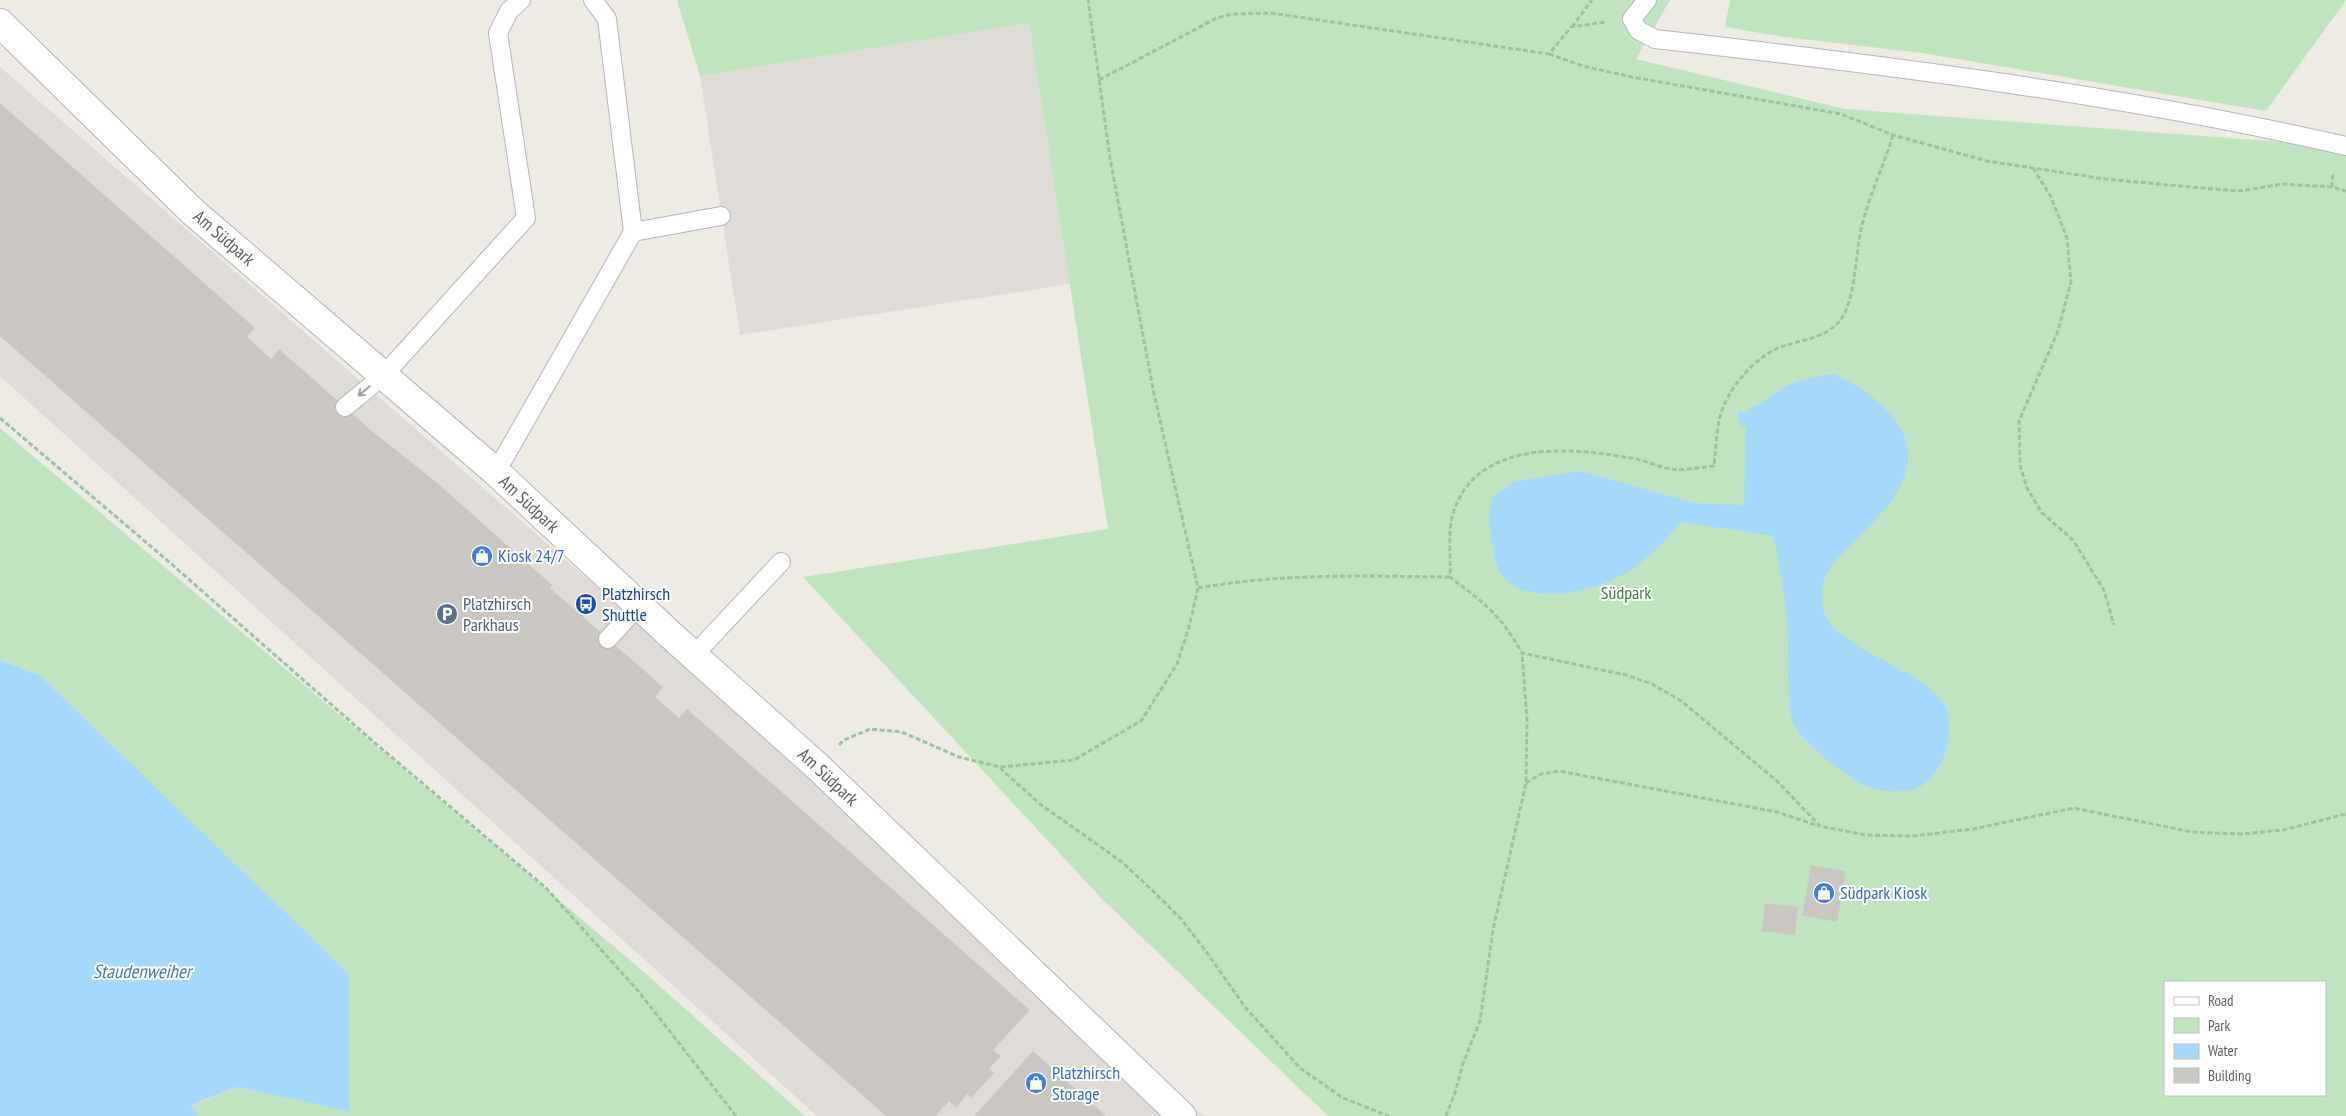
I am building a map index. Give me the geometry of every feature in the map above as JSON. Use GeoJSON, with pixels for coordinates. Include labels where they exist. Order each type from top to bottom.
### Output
{"type":"FeatureCollection","features":[{"type":"Feature","properties":{"kind":"street","name":"Am Südpark"},"geometry":{"type":"LineString","coordinates":[[0,23],[193,212],[496,472],[818,767],[1182,1116]]}},
{"type":"Feature","properties":{"kind":"lane"},"geometry":{"type":"LineString","coordinates":[[345,407],[383,376],[526,218],[498,33],[509,11],[521,0]]}},
{"type":"Feature","properties":{"kind":"lane"},"geometry":{"type":"LineString","coordinates":[[496,472],[633,232],[607,19],[593,0]]}},
{"type":"Feature","properties":{"kind":"lane"},"geometry":{"type":"LineString","coordinates":[[1647,0],[1632,19],[1638,30],[1655,39],[1869,63],[2112,99],[2346,146]]}},
{"type":"Feature","properties":{"kind":"lane"},"geometry":{"type":"LineString","coordinates":[[633,232],[722,216]]}},
{"type":"Feature","properties":{"kind":"lane"},"geometry":{"type":"LineString","coordinates":[[694,655],[781,562]]}},
{"type":"Feature","properties":{"kind":"lane"},"geometry":{"type":"LineString","coordinates":[[608,639],[639,605]]}},
{"type":"Feature","properties":{"kind":"path"},"geometry":{"type":"LineString","coordinates":[[818,767],[844,740],[870,729],[902,732],[959,757],[1000,767],[1074,760],[1141,721],[1177,664],[1189,627],[1198,588],[1153,389],[1110,158],[1088,0]]}},
{"type":"Feature","properties":{"kind":"path"},"geometry":{"type":"LineString","coordinates":[[1549,54],[1592,0]]}},
{"type":"Feature","properties":{"kind":"path"},"geometry":{"type":"LineString","coordinates":[[1099,80],[1217,18],[1232,14],[1271,12],[1549,54],[1583,66],[1632,77],[1841,114],[1893,135],[1987,161],[2105,180],[2240,191],[2282,184],[2332,187],[2346,191]]}},
{"type":"Feature","properties":{"kind":"path"},"geometry":{"type":"LineString","coordinates":[[1571,27],[1632,19]]}},
{"type":"Feature","properties":{"kind":"path"},"geometry":{"type":"LineString","coordinates":[[1450,577],[1452,517],[1473,478],[1493,463],[1518,455],[1546,452],[1579,452],[1639,460],[1672,469],[1714,466],[1721,412],[1731,391],[1745,374],[1758,362],[1776,350],[1820,337],[1836,325],[1846,310],[1862,225],[1893,135]]}},
{"type":"Feature","properties":{"kind":"path"},"geometry":{"type":"LineString","coordinates":[[2034,168],[2050,197],[2067,238],[2071,282],[2058,331],[2019,422],[2020,465],[2027,488],[2042,513],[2073,540],[2104,590],[2114,625]]}},
{"type":"Feature","properties":{"kind":"path"},"geometry":{"type":"LineString","coordinates":[[0,418],[168,560],[375,743],[546,888],[639,992],[736,1116]]}},
{"type":"Feature","properties":{"kind":"path"},"geometry":{"type":"LineString","coordinates":[[1198,588],[1234,582],[1315,577],[1450,577],[1487,605],[1508,627],[1522,652],[1527,720],[1526,783],[1493,930],[1480,1021],[1462,1066],[1456,1090],[1446,1116]]}},
{"type":"Feature","properties":{"kind":"path"},"geometry":{"type":"LineString","coordinates":[[1522,652],[1626,675],[1652,684],[1680,700],[1777,781],[1820,826]]}},
{"type":"Feature","properties":{"kind":"path"},"geometry":{"type":"LineString","coordinates":[[1000,767],[1040,804],[1122,862],[1181,919],[1245,1008],[1300,1068],[1343,1098],[1389,1116]]}},
{"type":"Feature","properties":{"kind":"path"},"geometry":{"type":"LineString","coordinates":[[1526,783],[1541,774],[1559,771],[1777,812],[1820,826],[1866,835],[1914,836],[1973,829],[2074,808],[2192,832],[2240,834],[2283,830],[2346,814]]}},
{"type":"Feature","properties":{"kind":"shaded area"},"geometry":{"type":"Polygon","coordinates":[[[1029,23],[1070,284],[740,335],[700,76],[1029,23]]]}},
{"type":"Feature","properties":{"kind":"shaded area","name":"Platzhirsch Parkhaus"},"geometry":{"type":"Polygon","coordinates":[[[0,67],[1204,1116],[817,1116],[0,376],[0,67]]]}},
{"type":"Feature","properties":{"kind":"green space","name":"Südpark"},"geometry":{"type":"Polygon","coordinates":[[[677,0],[1670,0],[1636,59],[1845,109],[2322,145],[2346,151],[2346,1116],[1328,1116],[1102,899],[803,577],[1108,529],[1029,23],[700,76],[677,0]]]}},
{"type":"Feature","properties":{"kind":"green space"},"geometry":{"type":"Polygon","coordinates":[[[1730,0],[2346,0],[2266,111],[1922,53],[1784,37],[1725,27],[1730,0]]]}},
{"type":"Feature","properties":{"kind":"green space"},"geometry":{"type":"Polygon","coordinates":[[[0,428],[644,972],[805,1116],[198,1116],[190,1106],[237,1087],[349,1110],[39,675],[0,660],[0,428]]]}},
{"type":"Feature","properties":{"kind":"water"},"geometry":{"type":"Polygon","coordinates":[[[1835,374],[1864,391],[1889,413],[1902,431],[1908,449],[1907,466],[1902,482],[1894,497],[1883,512],[1832,566],[1824,579],[1822,592],[1823,606],[1829,621],[1841,634],[1859,647],[1920,682],[1936,695],[1947,709],[1949,737],[1942,761],[1927,781],[1919,787],[1910,790],[1888,791],[1866,786],[1829,762],[1816,751],[1798,731],[1793,722],[1789,704],[1787,619],[1773,536],[1681,522],[1645,560],[1618,577],[1584,589],[1566,593],[1547,594],[1530,592],[1515,586],[1502,576],[1497,566],[1492,541],[1489,521],[1492,498],[1513,482],[1581,471],[1694,503],[1744,505],[1746,427],[1739,425],[1738,412],[1748,412],[1751,407],[1798,381],[1835,374]]]}},
{"type":"Feature","properties":{"kind":"water","name":"Staudenweiher"},"geometry":{"type":"Polygon","coordinates":[[[0,660],[39,675],[349,974],[349,1111],[237,1087],[191,1105],[198,1116],[0,1116],[0,660]]]}},
{"type":"Feature","properties":{"kind":"building","name":"Platzhirsch Parkhaus"},"geometry":{"type":"Polygon","coordinates":[[[0,103],[255,328],[247,337],[271,359],[279,349],[373,432],[435,481],[552,585],[550,588],[663,687],[655,697],[679,718],[687,709],[1030,1010],[993,1050],[1001,1056],[989,1069],[994,1073],[971,1098],[967,1094],[956,1108],[949,1101],[936,1116],[886,1116],[0,336],[0,103]]]}},
{"type":"Feature","properties":{"kind":"building","name":"Südpark Kiosk"},"geometry":{"type":"Polygon","coordinates":[[[1811,865],[1846,871],[1837,922],[1802,916],[1811,865]]]}},
{"type":"Feature","properties":{"kind":"building"},"geometry":{"type":"Polygon","coordinates":[[[1765,903],[1798,907],[1795,935],[1762,931],[1765,903]]]}},
{"type":"Feature","properties":{"kind":"building","name":"Platzhirsch Storage"},"geometry":{"type":"Polygon","coordinates":[[[1033,1051],[1106,1116],[974,1116],[1033,1051]]]}},
{"type":"Feature","properties":{"kind":"place","name":"Kiosk 24/7"},"geometry":{"type":"Point","coordinates":[482,556]}},
{"type":"Feature","properties":{"kind":"place","name":"Platzhirsch Shuttle"},"geometry":{"type":"Point","coordinates":[586,604]}},
{"type":"Feature","properties":{"kind":"place","name":"Platzhirsch Parkhaus"},"geometry":{"type":"Point","coordinates":[447,614]}},
{"type":"Feature","properties":{"kind":"place","name":"Südpark Kiosk"},"geometry":{"type":"Point","coordinates":[1824,893]}},
{"type":"Feature","properties":{"kind":"place","name":"Platzhirsch Storage"},"geometry":{"type":"Point","coordinates":[1036,1083]}}]}
